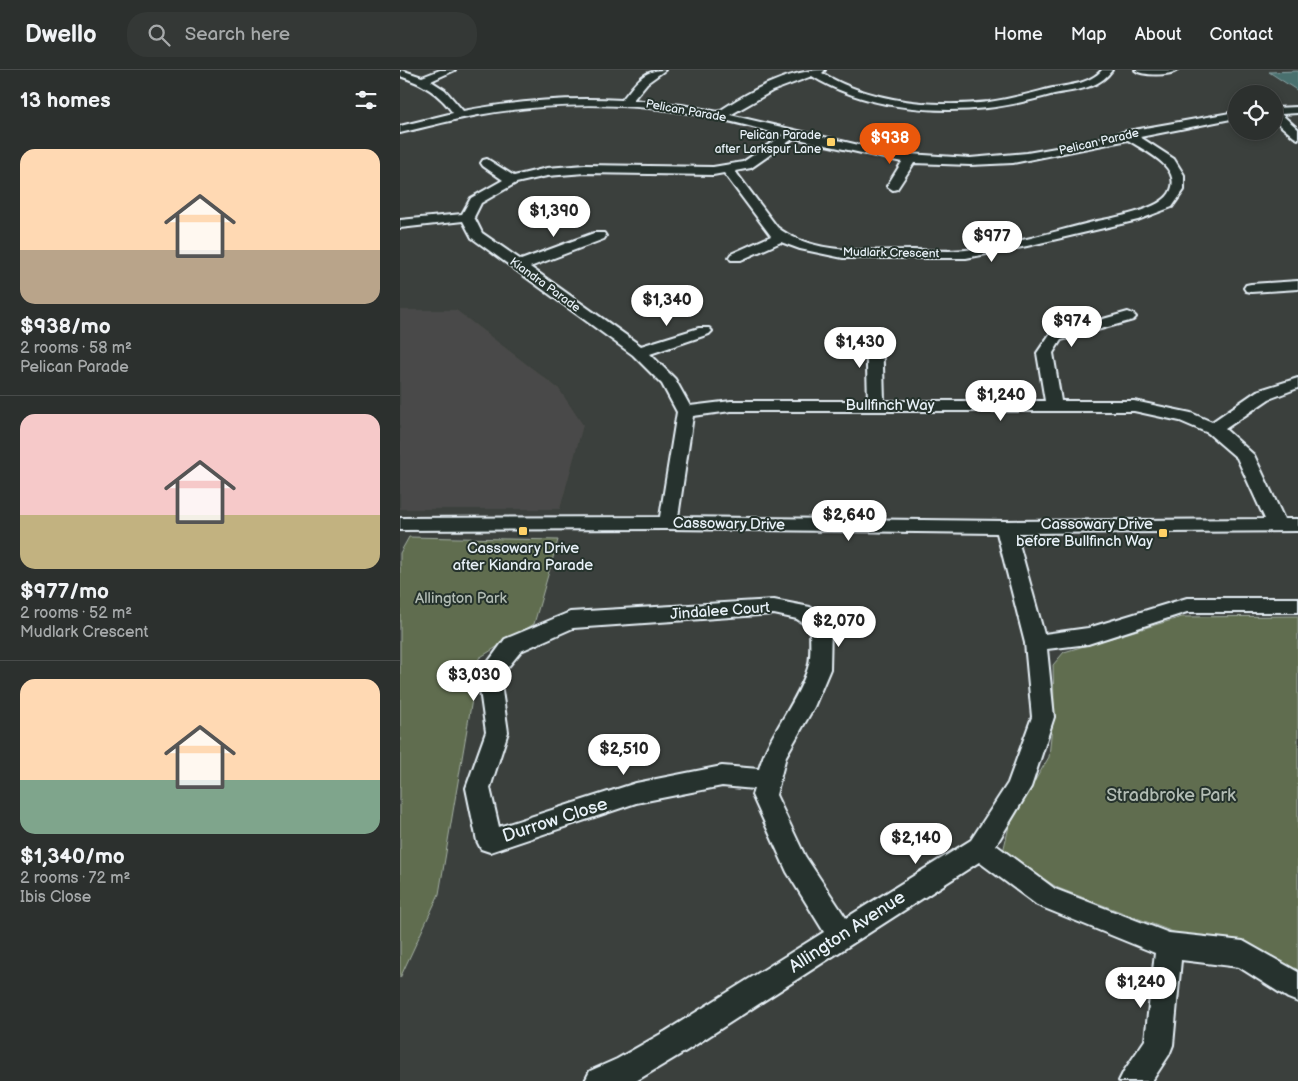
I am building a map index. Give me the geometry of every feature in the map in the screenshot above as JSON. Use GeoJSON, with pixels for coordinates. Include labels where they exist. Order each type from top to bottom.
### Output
{"type":"FeatureCollection","features":[{"type":"Feature","properties":{"kind":"street"},"geometry":{"type":"LineString","coordinates":[[423,80],[450,70]]}},
{"type":"Feature","properties":{"kind":"street"},"geometry":{"type":"LineString","coordinates":[[638,70],[657,71]]}},
{"type":"Feature","properties":{"kind":"street"},"geometry":{"type":"LineString","coordinates":[[720,116],[757,92],[787,79],[817,71],[840,86],[871,96],[933,106],[961,107],[1002,102],[1088,84],[1102,77],[1107,70]]}},
{"type":"Feature","properties":{"kind":"street"},"geometry":{"type":"LineString","coordinates":[[1140,70],[1172,70]]}},
{"type":"Feature","properties":{"kind":"street"},"geometry":{"type":"LineString","coordinates":[[626,102],[643,81],[657,71]]}},
{"type":"Feature","properties":{"kind":"street"},"geometry":{"type":"LineString","coordinates":[[400,73],[423,80],[445,93],[460,115]]}},
{"type":"Feature","properties":{"kind":"street","name":"Pelican Parade"},"geometry":{"type":"LineString","coordinates":[[400,130],[460,115],[566,102],[626,102],[720,116],[790,135],[910,159],[962,161],[1026,157],[1063,151],[1172,125],[1228,116]]}},
{"type":"Feature","properties":{"kind":"street"},"geometry":{"type":"LineString","coordinates":[[1283,112],[1298,110]]}},
{"type":"Feature","properties":{"kind":"street"},"geometry":{"type":"LineString","coordinates":[[1283,121],[1298,135]]}},
{"type":"Feature","properties":{"kind":"street"},"geometry":{"type":"LineString","coordinates":[[400,224],[467,216],[476,201],[512,180],[547,172],[585,169],[713,172],[747,165],[790,135]]}},
{"type":"Feature","properties":{"kind":"street","name":"Mudlark Crescent"},"geometry":{"type":"LineString","coordinates":[[727,169],[772,230],[781,238],[805,246],[843,254],[966,254],[1133,217],[1167,204],[1178,190],[1178,175],[1170,162],[1128,135]]}},
{"type":"Feature","properties":{"kind":"street"},"geometry":{"type":"LineString","coordinates":[[893,186],[910,159]]}},
{"type":"Feature","properties":{"kind":"street"},"geometry":{"type":"LineString","coordinates":[[487,163],[512,180]]}},
{"type":"Feature","properties":{"kind":"street","name":"Kiandra Parade"},"geometry":{"type":"LineString","coordinates":[[467,216],[478,235],[639,352],[669,382],[685,412]]}},
{"type":"Feature","properties":{"kind":"street"},"geometry":{"type":"LineString","coordinates":[[519,266],[599,236]]}},
{"type":"Feature","properties":{"kind":"street"},"geometry":{"type":"LineString","coordinates":[[736,257],[781,238]]}},
{"type":"Feature","properties":{"kind":"street"},"geometry":{"type":"LineString","coordinates":[[1251,288],[1298,285]]}},
{"type":"Feature","properties":{"kind":"street"},"geometry":{"type":"LineString","coordinates":[[1054,406],[1045,353],[1055,337],[1128,317]]}},
{"type":"Feature","properties":{"kind":"street"},"geometry":{"type":"LineString","coordinates":[[639,352],[704,331]]}},
{"type":"Feature","properties":{"kind":"street"},"geometry":{"type":"LineString","coordinates":[[874,332],[876,405]]}},
{"type":"Feature","properties":{"kind":"street"},"geometry":{"type":"LineString","coordinates":[[1214,429],[1264,395],[1298,383]]}},
{"type":"Feature","properties":{"kind":"street","name":"Bullfinch Way"},"geometry":{"type":"LineString","coordinates":[[685,412],[731,406],[1134,406],[1185,417],[1214,429],[1245,455],[1277,525]]}},
{"type":"Feature","properties":{"kind":"street"},"geometry":{"type":"LineString","coordinates":[[668,523],[685,412]]}},
{"type":"Feature","properties":{"kind":"street","name":"Cassowary Drive"},"geometry":{"type":"LineString","coordinates":[[400,524],[1298,525]]}},
{"type":"Feature","properties":{"kind":"street","name":"Allington Avenue"},"geometry":{"type":"LineString","coordinates":[[600,1081],[627,1070],[676,1042],[980,848],[1019,787],[1042,717],[1036,643],[1005,526]]}},
{"type":"Feature","properties":{"kind":"street"},"geometry":{"type":"LineString","coordinates":[[1036,643],[1088,636],[1187,605],[1298,605]]}},
{"type":"Feature","properties":{"kind":"street","name":"Jindalee Court"},"geometry":{"type":"LineString","coordinates":[[490,841],[478,788],[497,732],[489,676],[513,645],[570,620],[774,606],[803,612],[821,625],[820,669],[803,707],[775,754],[764,795],[796,864],[842,936]]}},
{"type":"Feature","properties":{"kind":"street","name":"Durrow Close"},"geometry":{"type":"LineString","coordinates":[[490,841],[636,793],[722,776],[768,780]]}},
{"type":"Feature","properties":{"kind":"street"},"geometry":{"type":"LineString","coordinates":[[980,848],[1046,897],[1169,946],[1243,954],[1298,988]]}},
{"type":"Feature","properties":{"kind":"street"},"geometry":{"type":"LineString","coordinates":[[1134,1081],[1159,1045],[1169,946]]}},
{"type":"Feature","properties":{"kind":"shaded area"},"geometry":{"type":"Polygon","coordinates":[[[400,310],[456,310],[559,389],[583,425],[560,509],[400,509],[400,310]]]}},
{"type":"Feature","properties":{"kind":"green space","name":"Allington Park"},"geometry":{"type":"Polygon","coordinates":[[[409,537],[558,540],[534,624],[479,658],[439,894],[400,978],[400,553],[409,537]]]}},
{"type":"Feature","properties":{"kind":"green space","name":"Stradbroke Park"},"geometry":{"type":"Polygon","coordinates":[[[1298,616],[1298,971],[1258,950],[1176,933],[1058,888],[1003,852],[1010,822],[1049,757],[1054,704],[1053,665],[1064,652],[1182,617],[1298,616]]]}},
{"type":"Feature","properties":{"kind":"water"},"geometry":{"type":"Polygon","coordinates":[[[1298,71],[1298,91],[1269,72],[1298,71]]]}},
{"type":"Feature","properties":{"kind":"place","name":"Pelican Parade after Larkspur Lane"},"geometry":{"type":"Point","coordinates":[831,142]}},
{"type":"Feature","properties":{"kind":"place","name":"Cassowary Drive after Kiandra Parade"},"geometry":{"type":"Point","coordinates":[523,531]}},
{"type":"Feature","properties":{"kind":"place","name":"Cassowary Drive before Bullfinch Way"},"geometry":{"type":"Point","coordinates":[1163,533]}}]}
